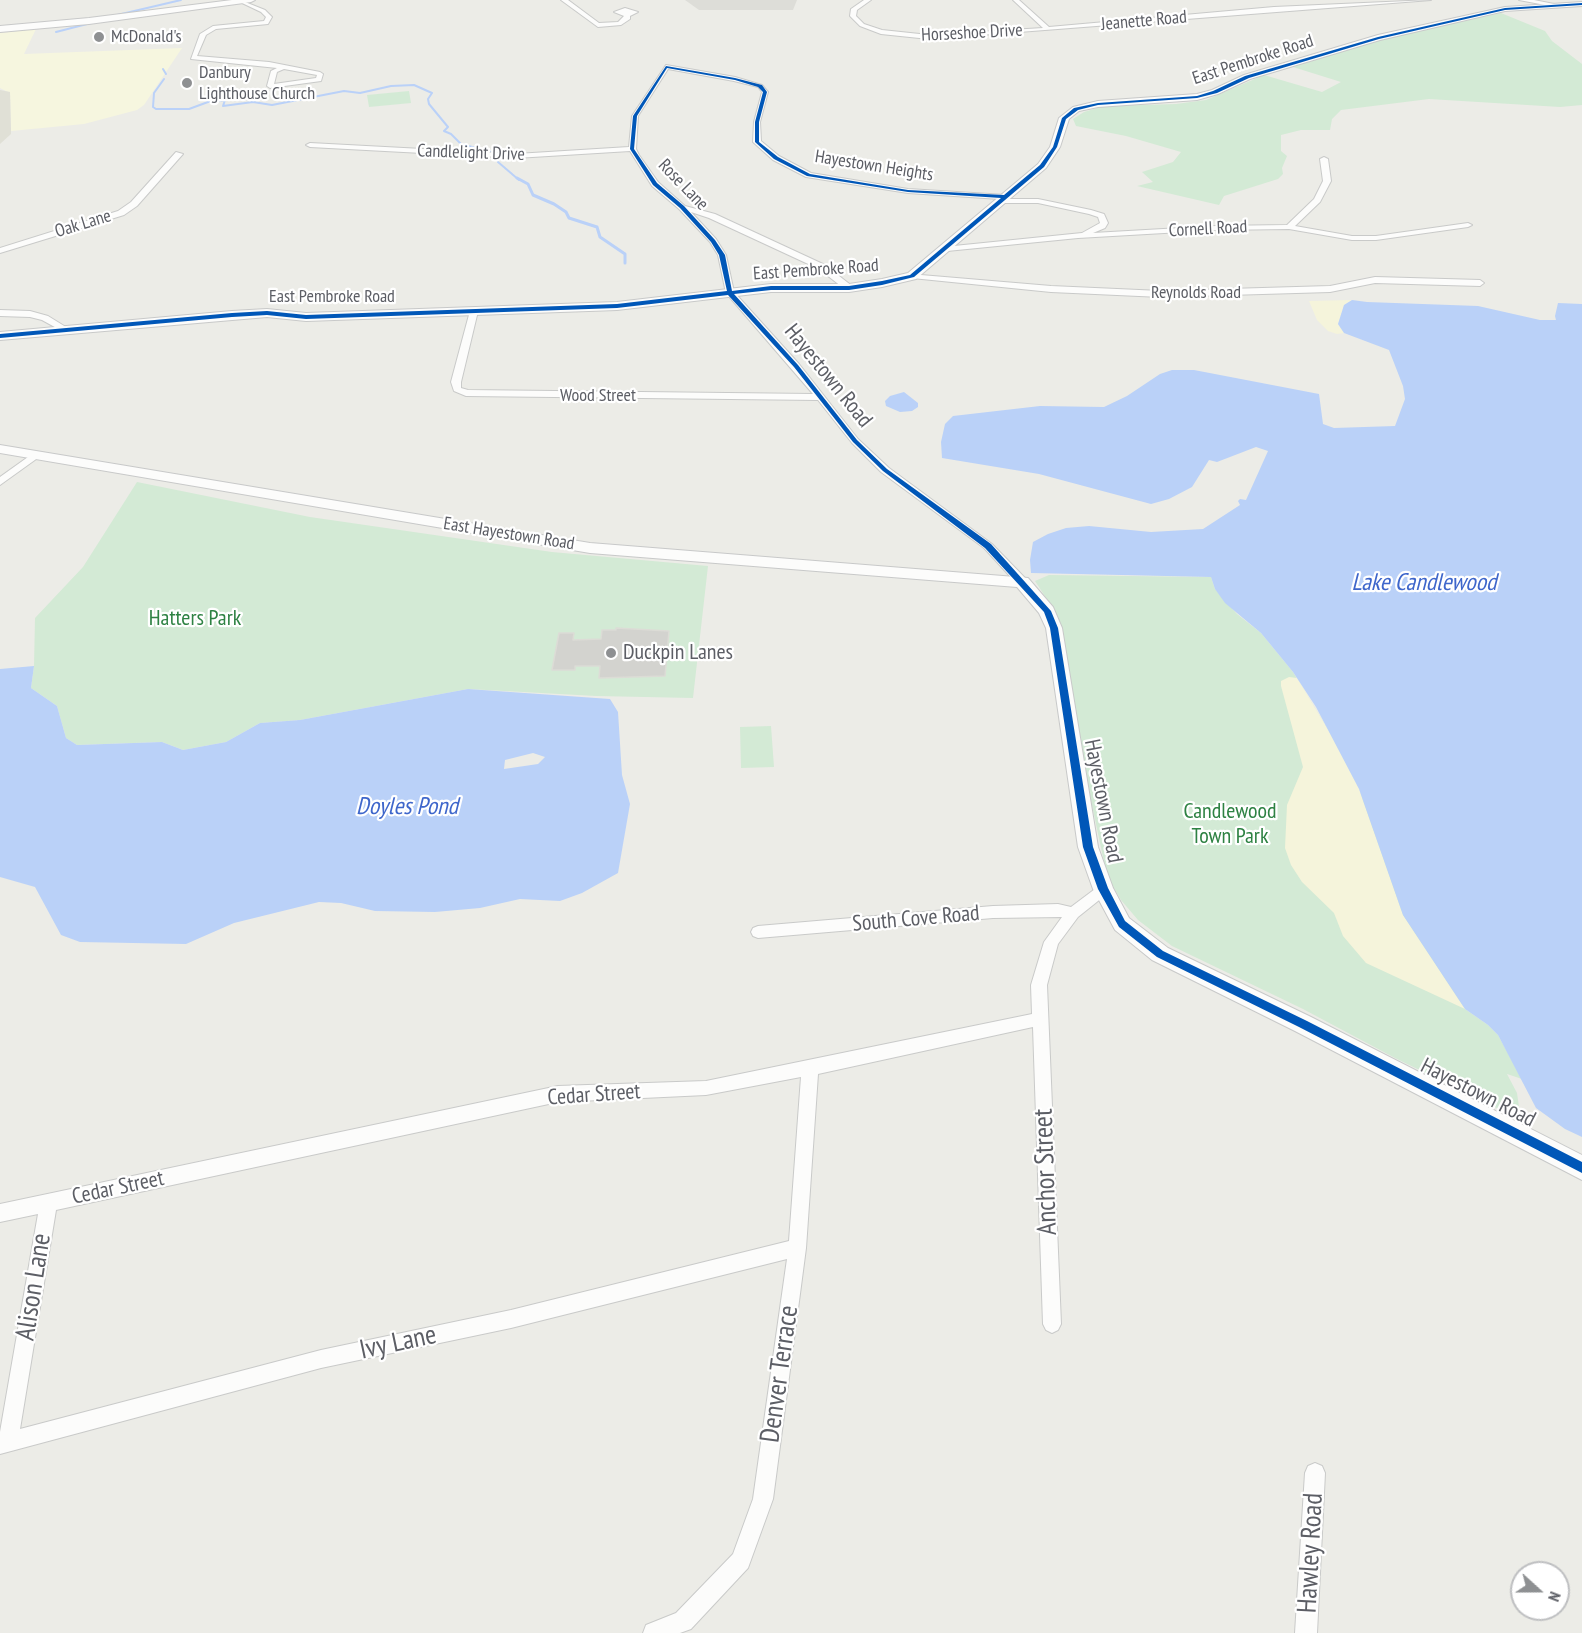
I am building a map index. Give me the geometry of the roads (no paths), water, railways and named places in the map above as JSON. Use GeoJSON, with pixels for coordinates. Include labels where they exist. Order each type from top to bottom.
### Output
{"type":"FeatureCollection","features":[{"type":"Feature","properties":{"kind":"street"},"geometry":{"type":"LineString","coordinates":[[0,30],[251,0]]}},
{"type":"Feature","properties":{"kind":"street"},"geometry":{"type":"LineString","coordinates":[[564,0],[598,25],[619,24],[628,18],[627,15]]}},
{"type":"Feature","properties":{"kind":"street","name":"Horseshoe Drive"},"geometry":{"type":"LineString","coordinates":[[868,0],[854,9],[853,16],[862,25],[881,32],[929,37],[1048,29]]}},
{"type":"Feature","properties":{"kind":"street"},"geometry":{"type":"LineString","coordinates":[[1016,0],[1048,29]]}},
{"type":"Feature","properties":{"kind":"street","name":"Jeanette Road"},"geometry":{"type":"LineString","coordinates":[[1048,29],[1274,9],[1428,0]]}},
{"type":"Feature","properties":{"kind":"street"},"geometry":{"type":"LineString","coordinates":[[1522,0],[1556,5]]}},
{"type":"Feature","properties":{"kind":"street"},"geometry":{"type":"LineString","coordinates":[[242,1],[270,17],[266,23],[214,27],[203,34],[193,58],[283,67],[320,74],[319,80],[270,86],[274,71],[283,67]]}},
{"type":"Feature","properties":{"kind":"street","name":"East Pembroke Road"},"geometry":{"type":"LineString","coordinates":[[0,336],[244,314],[306,317],[617,306],[771,288],[849,288],[912,276],[1042,166],[1055,147],[1064,118],[1076,109],[1098,104],[1197,97],[1215,92],[1247,76],[1378,38],[1505,9],[1582,4]]}},
{"type":"Feature","properties":{"kind":"street","name":"Hayestown Heights"},"geometry":{"type":"LineString","coordinates":[[666,67],[760,86],[765,92],[757,122],[757,142],[776,158],[809,175],[908,191],[1004,199]]}},
{"type":"Feature","properties":{"kind":"street","name":"Rose Lane"},"geometry":{"type":"LineString","coordinates":[[666,67],[635,116],[632,149],[655,184],[682,207],[713,241],[722,255],[730,294]]}},
{"type":"Feature","properties":{"kind":"street","name":"Candlelight Drive"},"geometry":{"type":"LineString","coordinates":[[310,145],[516,156],[632,149]]}},
{"type":"Feature","properties":{"kind":"street","name":"Oak Lane"},"geometry":{"type":"LineString","coordinates":[[0,251],[121,213],[134,204],[179,154]]}},
{"type":"Feature","properties":{"kind":"street"},"geometry":{"type":"LineString","coordinates":[[1289,226],[1317,200],[1327,181],[1324,159]]}},
{"type":"Feature","properties":{"kind":"street"},"geometry":{"type":"LineString","coordinates":[[1004,199],[1038,201],[1101,216],[1104,223],[1102,226],[1078,236]]}},
{"type":"Feature","properties":{"kind":"street","name":"Rose Lane"},"geometry":{"type":"LineString","coordinates":[[682,207],[712,216],[822,267],[849,288]]}},
{"type":"Feature","properties":{"kind":"street","name":"Cornell Road"},"geometry":{"type":"LineString","coordinates":[[946,249],[1078,236],[1289,226],[1352,238],[1376,238],[1468,225]]}},
{"type":"Feature","properties":{"kind":"street","name":"Reynolds Road"},"geometry":{"type":"LineString","coordinates":[[912,276],[1051,289],[1161,294],[1330,290],[1375,280],[1480,283]]}},
{"type":"Feature","properties":{"kind":"street","name":"Hayestown Road"},"geometry":{"type":"LineString","coordinates":[[730,294],[764,328],[855,441],[885,470],[988,546],[1047,611],[1054,628],[1088,847],[1103,889],[1122,924],[1161,954],[1313,1029],[1582,1168]]}},
{"type":"Feature","properties":{"kind":"street","name":"Wood Street"},"geometry":{"type":"LineString","coordinates":[[474,311],[456,382],[457,389],[466,393],[479,395],[821,397]]}},
{"type":"Feature","properties":{"kind":"street"},"geometry":{"type":"LineString","coordinates":[[0,314],[30,314],[45,318],[65,329]]}},
{"type":"Feature","properties":{"kind":"street","name":"East Hayestown Road"},"geometry":{"type":"LineString","coordinates":[[0,449],[590,548],[1022,582]]}},
{"type":"Feature","properties":{"kind":"street"},"geometry":{"type":"LineString","coordinates":[[0,482],[35,455]]}},
{"type":"Feature","properties":{"kind":"street"},"geometry":{"type":"LineString","coordinates":[[1040,1019],[1039,985],[1051,942],[1073,913],[1103,889]]}},
{"type":"Feature","properties":{"kind":"street","name":"South Cove Road"},"geometry":{"type":"LineString","coordinates":[[759,932],[993,912],[1058,910],[1073,913]]}},
{"type":"Feature","properties":{"kind":"street","name":"Cedar Street"},"geometry":{"type":"LineString","coordinates":[[0,1213],[558,1095],[706,1088],[1040,1019]]}},
{"type":"Feature","properties":{"kind":"street","name":"Anchor Street"},"geometry":{"type":"LineString","coordinates":[[1040,1019],[1052,1324]]}},
{"type":"Feature","properties":{"kind":"street","name":"Denver Terrace"},"geometry":{"type":"LineString","coordinates":[[654,1633],[683,1621],[741,1561],[763,1499],[797,1248],[810,1068]]}},
{"type":"Feature","properties":{"kind":"street","name":"Alison Lane"},"geometry":{"type":"LineString","coordinates":[[4,1443],[48,1203]]}},
{"type":"Feature","properties":{"kind":"street","name":"Ivy Lane"},"geometry":{"type":"LineString","coordinates":[[4,1443],[321,1359],[511,1319],[797,1248]]}},
{"type":"Feature","properties":{"kind":"street","name":"Hawley Road"},"geometry":{"type":"LineString","coordinates":[[1306,1633],[1315,1473]]}},
{"type":"Feature","properties":{"kind":"water","name":"Lake Candlewood"},"geometry":{"type":"Polygon","coordinates":[[[1352,300],[1478,306],[1540,320],[1556,320],[1558,303],[1582,304],[1582,1137],[1565,1129],[1536,1108],[1498,1035],[1465,1009],[1403,915],[1359,789],[1316,707],[1293,672],[1261,633],[1225,603],[1215,589],[1211,577],[1031,573],[1030,560],[1033,542],[1066,528],[1089,526],[1151,532],[1203,529],[1240,505],[1238,501],[1240,499],[1246,500],[1268,451],[1256,447],[1217,462],[1209,460],[1192,487],[1169,499],[1151,504],[1039,474],[942,458],[941,442],[945,424],[953,416],[1040,406],[1104,407],[1127,396],[1160,374],[1172,370],[1194,370],[1319,394],[1323,424],[1334,428],[1395,426],[1405,399],[1403,386],[1389,350],[1344,333],[1338,324],[1344,305],[1352,300]]]}},
{"type":"Feature","properties":{"kind":"water"},"geometry":{"type":"Polygon","coordinates":[[[904,392],[918,403],[918,407],[912,411],[900,412],[886,406],[885,401],[890,396],[904,392]]]}},
{"type":"Feature","properties":{"kind":"water","name":"Doyles Pond"},"geometry":{"type":"Polygon","coordinates":[[[34,666],[31,688],[57,706],[66,738],[77,745],[162,742],[183,750],[226,742],[260,723],[300,720],[468,689],[610,699],[618,712],[622,775],[630,804],[618,873],[582,893],[560,901],[520,899],[480,908],[435,912],[375,911],[341,903],[319,902],[234,923],[186,944],[80,942],[61,935],[35,887],[0,877],[0,669],[34,666]],[[533,753],[505,760],[504,769],[538,764],[545,757],[533,753]]]}},
{"type":"Feature","properties":{"kind":"waterway"},"geometry":{"type":"LineString","coordinates":[[113,16],[181,0]]}},
{"type":"Feature","properties":{"kind":"waterway"},"geometry":{"type":"LineString","coordinates":[[56,32],[91,23]]}},
{"type":"Feature","properties":{"kind":"waterway"},"geometry":{"type":"LineString","coordinates":[[163,69],[166,74]]}},
{"type":"Feature","properties":{"kind":"waterway"},"geometry":{"type":"LineString","coordinates":[[164,79],[154,93],[153,107],[156,109],[189,109],[208,102],[225,100],[223,106],[253,102],[272,105],[344,91],[360,93],[391,86],[414,85],[432,93],[428,99],[429,104],[448,127],[444,131],[451,134],[461,144],[491,152]]}},
{"type":"Feature","properties":{"kind":"waterway"},"geometry":{"type":"LineString","coordinates":[[498,162],[519,180]]}},
{"type":"Feature","properties":{"kind":"waterway"},"geometry":{"type":"LineString","coordinates":[[517,178],[528,184],[533,195],[554,204],[566,212],[569,218],[597,227],[600,237],[625,254],[625,263]]}},
{"type":"Feature","properties":{"kind":"place","name":"McDonald's"},"geometry":{"type":"Point","coordinates":[99,37]}},
{"type":"Feature","properties":{"kind":"place","name":"Danbury Lighthouse Church"},"geometry":{"type":"Point","coordinates":[187,83]}},
{"type":"Feature","properties":{"kind":"place","name":"Duckpin Lanes"},"geometry":{"type":"Point","coordinates":[611,653]}},
{"type":"Feature","properties":{"kind":"park label","name":"Hatters Park"},"geometry":{"type":"Point","coordinates":[195,619]}},
{"type":"Feature","properties":{"kind":"park label","name":"Candlewood Town Park"},"geometry":{"type":"Point","coordinates":[1230,824]}}]}
